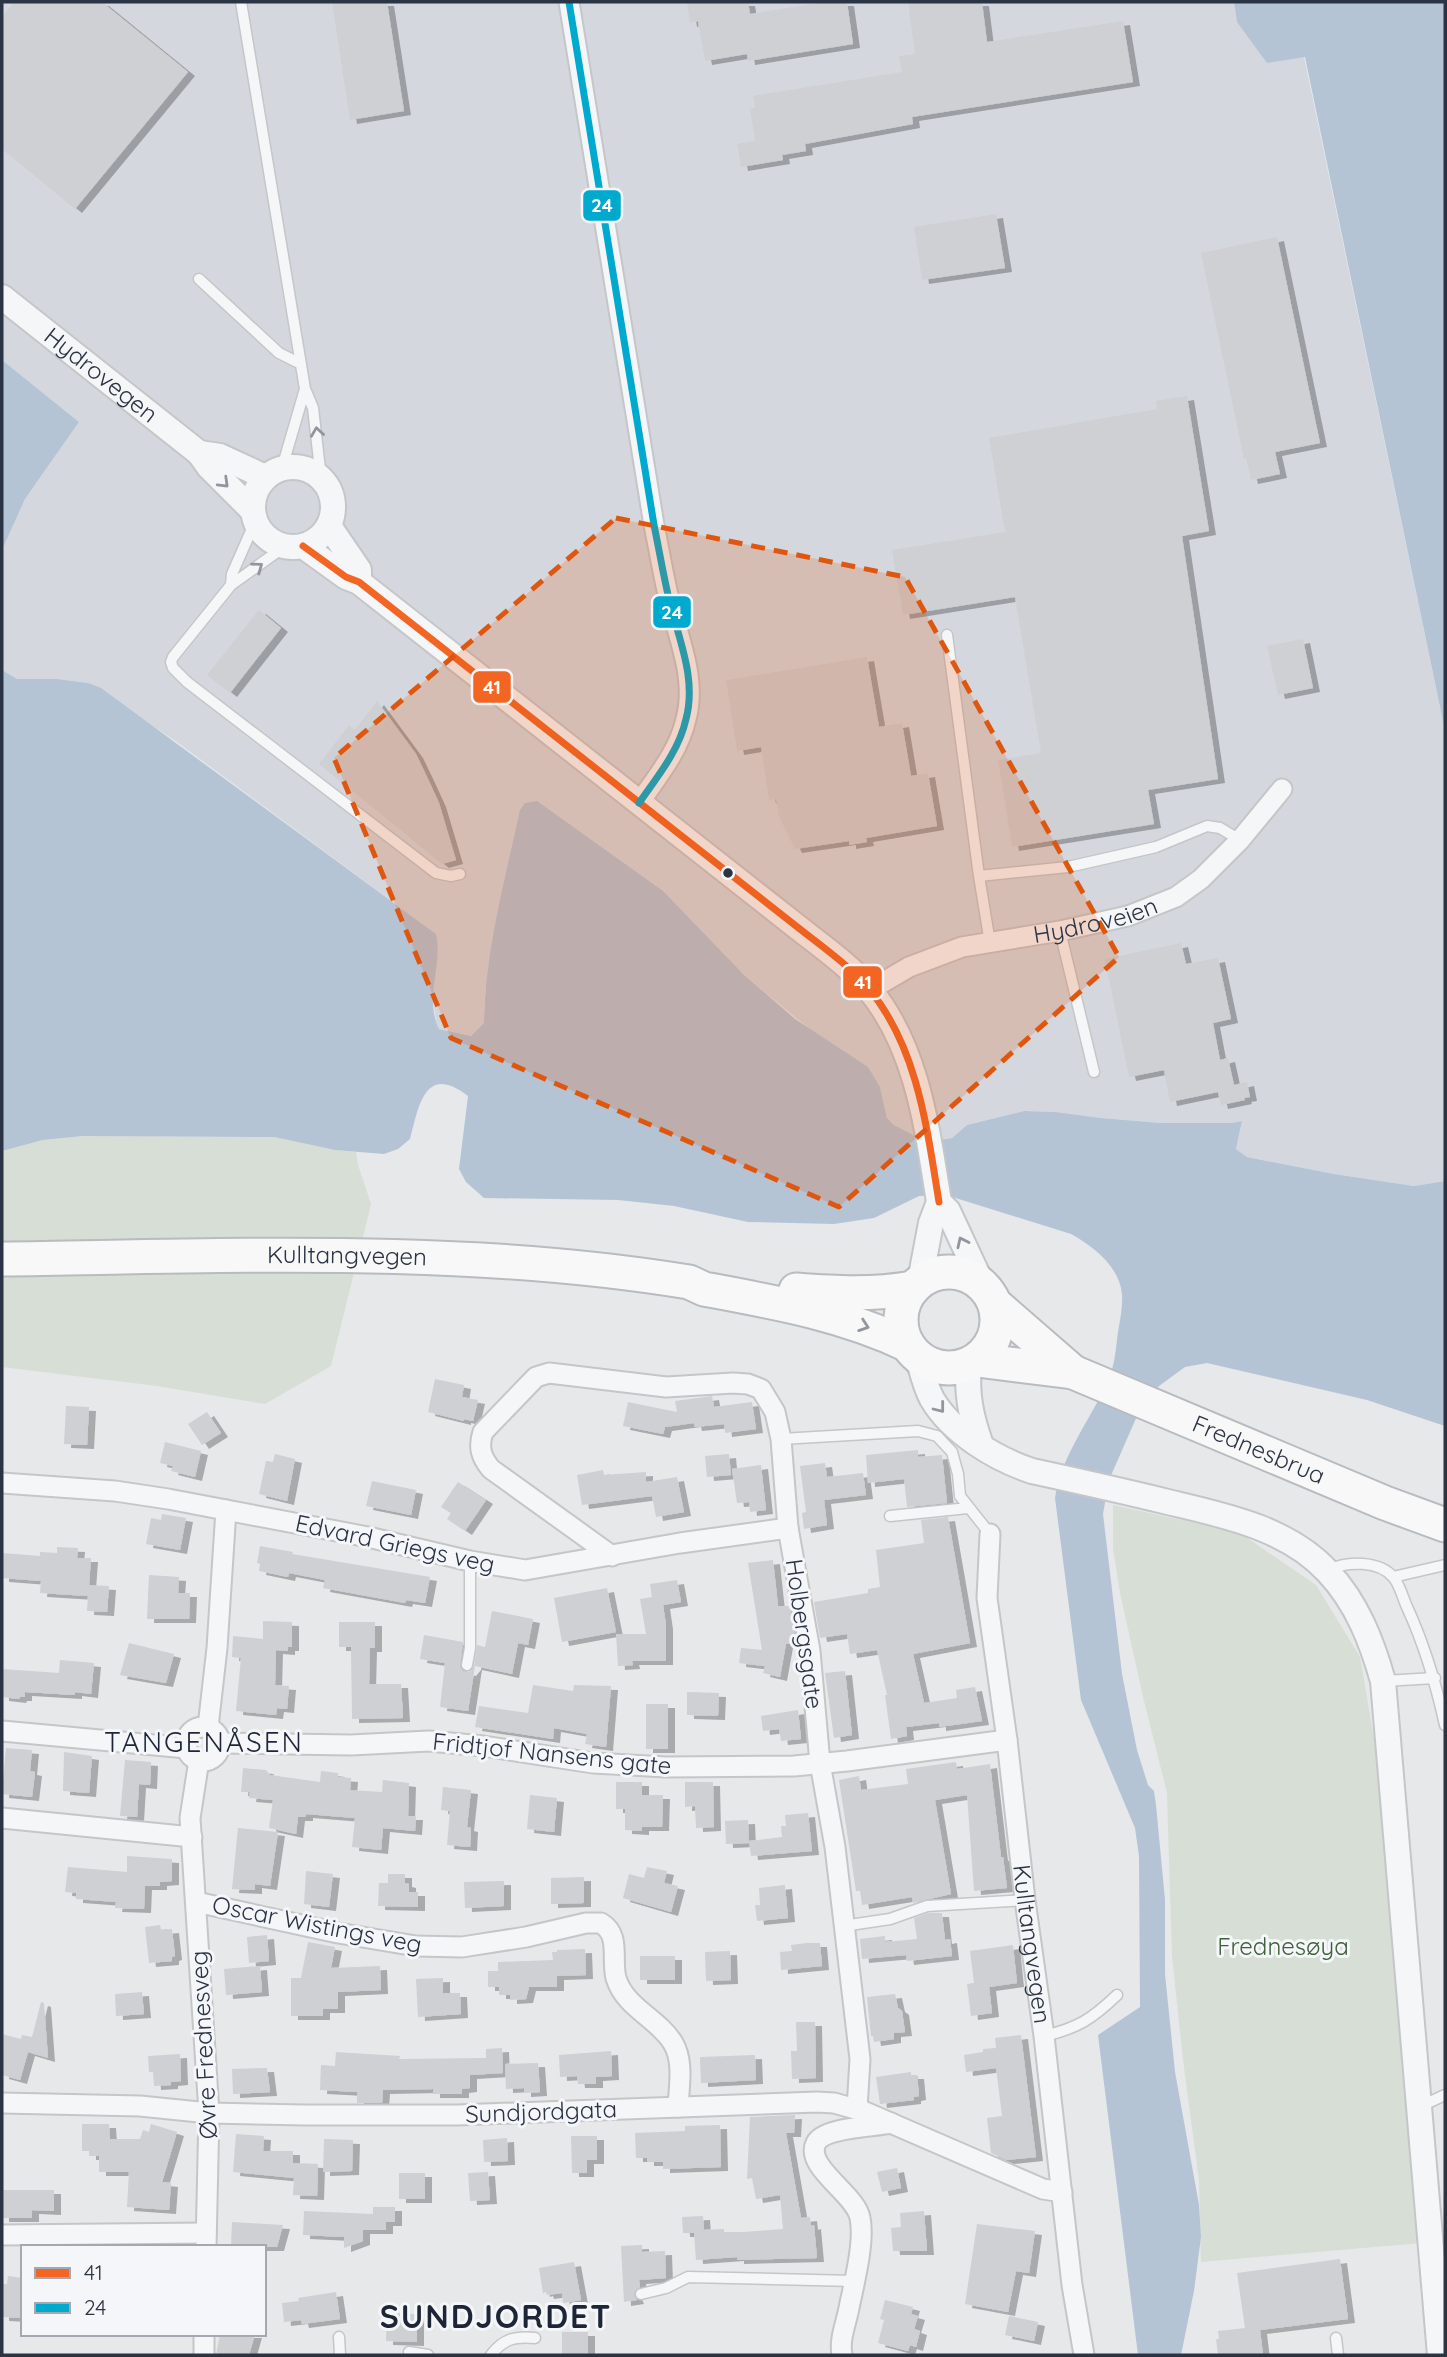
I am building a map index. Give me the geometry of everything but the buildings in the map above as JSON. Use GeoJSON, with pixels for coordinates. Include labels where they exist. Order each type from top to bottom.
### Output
{"type":"FeatureCollection","features":[{"type":"Feature","properties":{"kind":"highway","name":"Kulltangvegen"},"geometry":{"type":"LineString","coordinates":[[2,1259],[363,1256],[541,1265],[689,1282],[706,1279],[839,1294],[882,1293],[916,1285]]}},
{"type":"Feature","properties":{"kind":"highway"},"geometry":{"type":"LineString","coordinates":[[958,1272],[971,1277],[1073,1372],[1002,1361],[973,1362],[956,1368],[930,1365],[913,1351],[902,1331],[901,1316],[905,1301],[916,1285],[932,1275],[958,1272]]}},
{"type":"Feature","properties":{"kind":"highway","name":"Kulltangvegen"},"geometry":{"type":"LineString","coordinates":[[689,1282],[704,1289],[832,1315],[880,1332],[913,1351]]}},
{"type":"Feature","properties":{"kind":"highway"},"geometry":{"type":"LineString","coordinates":[[973,1362],[988,1349],[995,1335],[998,1320],[989,1295]]}},
{"type":"Feature","properties":{"kind":"highway","name":"Frednesbrua"},"geometry":{"type":"LineString","coordinates":[[1073,1372],[1385,1503],[1445,1525]]}},
{"type":"Feature","properties":{"kind":"street"},"geometry":{"type":"LineString","coordinates":[[569,2],[654,525],[688,674],[687,718],[680,738],[669,760],[639,803]]}},
{"type":"Feature","properties":{"kind":"street","name":"Hydrovegen"},"geometry":{"type":"LineString","coordinates":[[2,298],[199,453],[254,516]]}},
{"type":"Feature","properties":{"kind":"street","name":"Hydrovegen"},"geometry":{"type":"LineString","coordinates":[[199,453],[220,456],[274,472]]}},
{"type":"Feature","properties":{"kind":"street"},"geometry":{"type":"LineString","coordinates":[[294,546],[318,539],[332,518],[333,500],[327,484],[303,467],[274,472],[255,492],[254,516],[266,538],[294,546],[346,578],[359,582],[800,929],[870,990],[891,1024],[911,1066],[926,1116],[939,1202],[916,1285]]}},
{"type":"Feature","properties":{"kind":"street"},"geometry":{"type":"LineString","coordinates":[[328,526],[359,570],[359,582]]}},
{"type":"Feature","properties":{"kind":"street","name":"Hydroveien"},"geometry":{"type":"LineString","coordinates":[[870,990],[909,967],[962,947],[1060,931],[1128,916],[1176,897],[1201,879],[1240,840],[1282,789]]}},
{"type":"Feature","properties":{"kind":"street"},"geometry":{"type":"LineString","coordinates":[[939,1202],[948,1211],[989,1295]]}},
{"type":"Feature","properties":{"kind":"street"},"geometry":{"type":"LineString","coordinates":[[913,1351],[924,1381],[941,1412],[981,1445],[1013,1464],[1229,1517],[1261,1528],[1294,1546],[1327,1571],[1347,1597],[1366,1630],[1384,1681],[1440,2355]]}},
{"type":"Feature","properties":{"kind":"street"},"geometry":{"type":"LineString","coordinates":[[973,1362],[967,1387],[969,1408],[981,1445]]}},
{"type":"Feature","properties":{"kind":"street","name":"Holbergsgate"},"geometry":{"type":"LineString","coordinates":[[612,1556],[484,1461],[480,1442],[483,1432],[536,1377],[549,1373],[666,1387],[733,1382],[761,1389],[775,1412],[781,1439],[788,1528],[810,1651],[820,1763],[835,1847],[860,2059],[858,2109]]}},
{"type":"Feature","properties":{"kind":"street","name":"Edvard Griegs veg"},"geometry":{"type":"LineString","coordinates":[[2,1483],[115,1491],[368,1536],[470,1561],[525,1570],[680,1543],[788,1528]]}},
{"type":"Feature","properties":{"kind":"street"},"geometry":{"type":"LineString","coordinates":[[208,1727],[217,1648],[226,1510]]}},
{"type":"Feature","properties":{"kind":"street","name":"Kulltangvegen"},"geometry":{"type":"LineString","coordinates":[[990,1534],[986,1598],[1007,1740],[1072,2285],[1084,2355]]}},
{"type":"Feature","properties":{"kind":"street"},"geometry":{"type":"LineString","coordinates":[[2,1731],[193,1754],[207,1760],[214,1757],[221,1743],[219,1736],[208,1727],[198,1727],[191,1731],[186,1739],[193,1754]]}},
{"type":"Feature","properties":{"kind":"street","name":"Fridtjof Nansens gate"},"geometry":{"type":"LineString","coordinates":[[221,1743],[351,1745],[429,1741],[625,1766],[781,1766],[847,1762],[1007,1740]]}},
{"type":"Feature","properties":{"kind":"street","name":"Øvre Frednesveg"},"geometry":{"type":"LineString","coordinates":[[193,1754],[192,1837],[209,2113],[206,2240]]}},
{"type":"Feature","properties":{"kind":"street"},"geometry":{"type":"LineString","coordinates":[[2,1818],[192,1837]]}},
{"type":"Feature","properties":{"kind":"street","name":"Oscar Wistings veg"},"geometry":{"type":"LineString","coordinates":[[196,1902],[349,1935],[416,1946],[463,1947],[526,1937],[586,1923],[601,1923],[610,1930],[613,1937],[615,1973],[620,1988],[637,2009],[673,2043],[680,2069],[678,2107]]}},
{"type":"Feature","properties":{"kind":"street","name":"Sundjordgata"},"geometry":{"type":"LineString","coordinates":[[2,2103],[140,2106],[209,2113],[457,2115],[834,2103],[858,2109],[1043,2189],[1062,2192]]}},
{"type":"Feature","properties":{"kind":"street"},"geometry":{"type":"LineString","coordinates":[[842,2355],[842,2337],[854,2281],[861,2219],[851,2199],[820,2168],[814,2152],[816,2143],[830,2132],[891,2123]]}},
{"type":"Feature","properties":{"kind":"street"},"geometry":{"type":"LineString","coordinates":[[2,2235],[206,2240]]}},
{"type":"Feature","properties":{"kind":"street"},"geometry":{"type":"LineString","coordinates":[[204,2336],[204,2355]]}},
{"type":"Feature","properties":{"kind":"lane"},"geometry":{"type":"LineString","coordinates":[[241,2],[305,389],[313,408],[321,478]]}},
{"type":"Feature","properties":{"kind":"lane"},"geometry":{"type":"LineString","coordinates":[[199,279],[279,353],[301,364]]}},
{"type":"Feature","properties":{"kind":"lane"},"geometry":{"type":"LineString","coordinates":[[274,472],[305,389]]}},
{"type":"Feature","properties":{"kind":"lane"},"geometry":{"type":"LineString","coordinates":[[231,585],[254,516]]}},
{"type":"Feature","properties":{"kind":"lane"},"geometry":{"type":"LineString","coordinates":[[294,546],[231,585],[173,657],[173,668],[187,682],[436,873],[451,876],[460,874]]}},
{"type":"Feature","properties":{"kind":"lane"},"geometry":{"type":"LineString","coordinates":[[947,635],[990,943]]}},
{"type":"Feature","properties":{"kind":"lane"},"geometry":{"type":"LineString","coordinates":[[979,876],[1068,867],[1156,847],[1207,826],[1220,828],[1240,840]]}},
{"type":"Feature","properties":{"kind":"lane"},"geometry":{"type":"LineString","coordinates":[[1060,931],[1094,1072]]}},
{"type":"Feature","properties":{"kind":"lane"},"geometry":{"type":"LineString","coordinates":[[781,1439],[918,1431],[933,1434],[952,1452],[961,1496],[990,1534]]}},
{"type":"Feature","properties":{"kind":"lane"},"geometry":{"type":"LineString","coordinates":[[890,1516],[968,1508]]}},
{"type":"Feature","properties":{"kind":"lane"},"geometry":{"type":"LineString","coordinates":[[467,1665],[470,1647],[470,1561]]}},
{"type":"Feature","properties":{"kind":"lane"},"geometry":{"type":"LineString","coordinates":[[1327,1571],[1341,1563],[1364,1564],[1381,1569],[1393,1577],[1420,1634],[1435,1678],[1445,1725]]}},
{"type":"Feature","properties":{"kind":"lane"},"geometry":{"type":"LineString","coordinates":[[1393,1577],[1445,1565]]}},
{"type":"Feature","properties":{"kind":"lane"},"geometry":{"type":"LineString","coordinates":[[1384,1681],[1435,1678]]}},
{"type":"Feature","properties":{"kind":"lane"},"geometry":{"type":"LineString","coordinates":[[843,1926],[890,1919],[927,1906],[1025,1900]]}},
{"type":"Feature","properties":{"kind":"lane"},"geometry":{"type":"LineString","coordinates":[[1044,2036],[1080,2026],[1095,2017],[1117,1995]]}},
{"type":"Feature","properties":{"kind":"lane"},"geometry":{"type":"LineString","coordinates":[[1421,2106],[1445,2095]]}},
{"type":"Feature","properties":{"kind":"lane"},"geometry":{"type":"LineString","coordinates":[[641,2294],[666,2288],[688,2277],[854,2281]]}},
{"type":"Feature","properties":{"kind":"lane"},"geometry":{"type":"LineString","coordinates":[[339,2337],[340,2355]]}},
{"type":"Feature","properties":{"kind":"lane"},"geometry":{"type":"LineString","coordinates":[[491,2355],[508,2339],[535,2338]]}},
{"type":"Feature","properties":{"kind":"lane"},"geometry":{"type":"LineString","coordinates":[[1336,2338],[1338,2355]]}},
{"type":"Feature","properties":{"kind":"lane"},"geometry":{"type":"LineString","coordinates":[[409,2352],[428,2355]]}},
{"type":"Feature","properties":{"kind":"highlighted area"},"geometry":{"type":"Polygon","coordinates":[[[616,518],[905,577],[1119,957],[839,1207],[451,1038],[334,758],[616,518]]]}},
{"type":"Feature","properties":{"kind":"shaded area"},"geometry":{"type":"Polygon","coordinates":[[[2,2],[1234,2],[1237,22],[1304,57],[1445,731],[1445,1181],[1414,1186],[1247,1157],[1236,1149],[1242,1121],[1160,1123],[1024,1111],[967,1125],[952,1138],[934,1141],[919,1138],[894,1125],[887,1118],[880,1087],[743,974],[485,991],[484,1023],[471,1036],[439,1029],[433,1000],[436,934],[177,742],[88,683],[57,679],[17,679],[2,670],[2,550],[25,499],[79,422],[2,360],[2,2]]]}},
{"type":"Feature","properties":{"kind":"green space"},"geometry":{"type":"Polygon","coordinates":[[[83,1136],[274,1137],[356,1152],[371,1204],[331,1366],[265,1404],[157,1386],[2,1367],[2,1151],[43,1140],[83,1136]]]}},
{"type":"Feature","properties":{"kind":"green space","name":"Frednesøya"},"geometry":{"type":"Polygon","coordinates":[[[1113,1505],[1240,1533],[1316,1585],[1360,1657],[1377,1756],[1421,2243],[1201,2262],[1199,2180],[1172,1956],[1167,1793],[1120,1593],[1113,1548],[1113,1505]]]}},
{"type":"Feature","properties":{"kind":"water"},"geometry":{"type":"Polygon","coordinates":[[[1234,2],[1445,2],[1445,731],[1305,57],[1267,63],[1237,22],[1234,2]]]}},
{"type":"Feature","properties":{"kind":"water"},"geometry":{"type":"Polygon","coordinates":[[[2,360],[79,422],[25,499],[2,550],[2,360]]]}},
{"type":"Feature","properties":{"kind":"water"},"geometry":{"type":"Polygon","coordinates":[[[2,670],[17,679],[57,679],[88,683],[101,688],[436,934],[438,945],[433,1006],[439,1029],[471,1036],[484,1023],[492,942],[520,810],[525,803],[537,801],[663,891],[743,974],[795,1019],[868,1067],[880,1087],[887,1118],[894,1125],[919,1138],[934,1141],[952,1138],[967,1125],[1024,1111],[1160,1123],[1242,1121],[1236,1149],[1247,1157],[1414,1186],[1445,1181],[1445,1426],[1367,1400],[1207,1363],[1185,1367],[1159,1386],[1141,1407],[1109,1480],[1103,1514],[1122,1674],[1137,1750],[1148,1785],[1154,1791],[1165,1900],[1165,1974],[1175,2072],[1199,2205],[1201,2237],[1194,2291],[1181,2355],[1138,2355],[1098,2035],[1140,2007],[1139,1856],[1135,1828],[1081,1700],[1055,1498],[1064,1466],[1101,1395],[1114,1363],[1122,1299],[1120,1284],[1111,1266],[1096,1251],[1071,1234],[946,1195],[919,1196],[874,1218],[834,1224],[748,1222],[674,1206],[618,1200],[484,1198],[466,1182],[459,1169],[468,1096],[454,1087],[442,1084],[433,1086],[426,1092],[410,1139],[398,1149],[384,1154],[335,1150],[274,1137],[83,1136],[43,1140],[2,1151],[2,670]]]}},
{"type":"Feature","properties":{"kind":"transit line","name":"24"},"geometry":{"type":"LineString","coordinates":[[569,2],[654,525],[688,673],[689,704],[683,731],[667,763],[639,803]]}},
{"type":"Feature","properties":{"kind":"transit line","name":"41"},"geometry":{"type":"LineString","coordinates":[[303,546],[346,577],[359,582],[832,954],[869,989],[886,1012],[910,1063],[924,1118],[939,1202]]}},
{"type":"Feature","properties":{"kind":"district","name":"TANGENÅSEN"},"geometry":{"type":"Point","coordinates":[204,1742]}},
{"type":"Feature","properties":{"kind":"district","name":"SUNDJORDET"},"geometry":{"type":"Point","coordinates":[496,2317]}}]}
